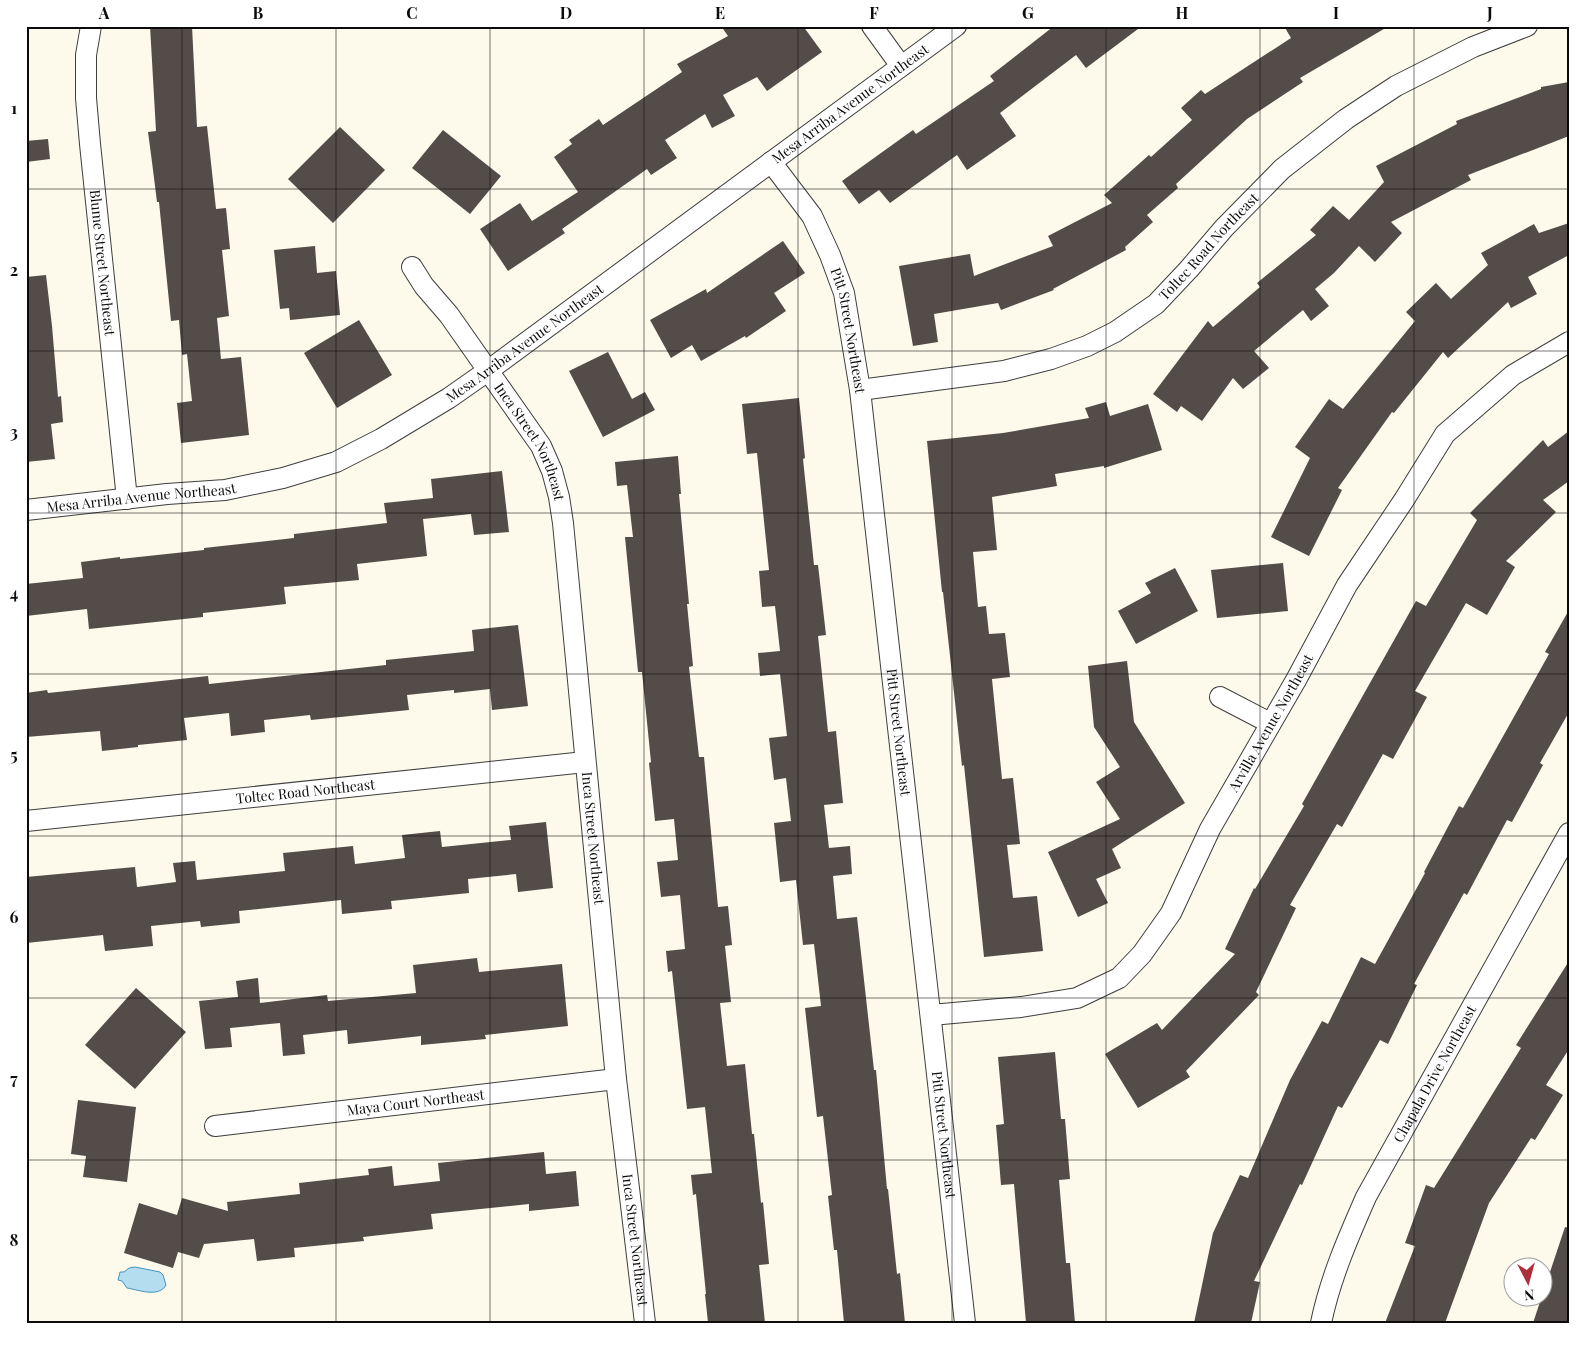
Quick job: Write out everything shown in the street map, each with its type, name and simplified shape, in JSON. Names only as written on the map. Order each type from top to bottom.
[{"type":"street","name":"Blume Street Northeast","points":[[91,26],[86,55],[86,98],[127,499]]},
{"type":"street","points":[[872,26],[901,66]]},
{"type":"street","name":"Mesa Arriba Avenue Northeast","points":[[26,510],[167,494],[225,490],[283,478],[336,462],[381,439],[448,398],[489,370],[956,26]]},
{"type":"street","name":"Toltec Road Northeast","points":[[860,390],[1004,371],[1051,359],[1088,346],[1115,332],[1156,304],[1190,269],[1224,228],[1282,169],[1346,119],[1396,86],[1473,47],[1527,26]]},
{"type":"street","name":"Pitt Street Northeast","points":[[771,162],[812,216],[830,255],[844,293],[860,390],[965,1323]]},
{"type":"street","name":"Inca Street Northeast","points":[[412,267],[424,286],[449,315],[489,370],[540,446],[552,471],[559,496],[616,1079],[645,1323]]},
{"type":"street","name":"Arvilla Avenue Northeast","points":[[931,1015],[1021,1007],[1077,998],[1119,978],[1142,954],[1170,913],[1210,829],[1296,680],[1347,585],[1404,500],[1445,434],[1513,376],[1569,342]]},
{"type":"street","points":[[1220,697],[1270,723]]},
{"type":"street","name":"Toltec Road Northeast","points":[[26,821],[585,762]]},
{"type":"street","name":"Chapala Drive Northeast","points":[[1321,1323],[1325,1302],[1342,1253],[1366,1197],[1569,832]]},
{"type":"street","name":"Maya Court Northeast","points":[[216,1126],[616,1079]]},
{"type":"water","points":[[135,1267],[160,1272],[166,1285],[163,1289],[154,1292],[127,1288],[122,1281],[118,1280],[120,1272]]},
{"type":"building","points":[[150,26],[192,26],[197,127],[207,126],[216,209],[226,208],[230,249],[222,250],[229,316],[217,318],[221,359],[241,357],[249,435],[181,443],[177,403],[192,401],[187,354],[182,355],[179,320],[171,321],[159,202],[157,202],[148,132],[156,131]]},
{"type":"building","points":[[721,26],[803,26],[822,52],[767,91],[757,77],[723,95],[735,116],[712,128],[705,114],[665,140],[677,158],[651,175],[647,169],[562,229],[565,233],[508,271],[480,229],[520,203],[532,221],[578,192],[554,157],[572,144],[569,140],[599,119],[603,125],[682,72],[677,64],[728,36]]},
{"type":"building","points":[[1054,26],[1142,26],[1086,68],[1076,55],[1000,113],[1016,136],[967,170],[957,155],[890,203],[879,190],[859,204],[842,181],[913,130],[916,134],[994,81],[990,76]]},
{"type":"building","points":[[1284,26],[1389,26],[1300,78],[1303,82],[1247,119],[1176,184],[1178,188],[1147,215],[1153,222],[1125,247],[1126,250],[1054,290],[1001,310],[998,303],[934,314],[938,342],[913,346],[899,266],[970,254],[974,276],[1053,246],[1048,236],[1112,203],[1104,195],[1149,155],[1151,157],[1192,120],[1181,108],[1201,90],[1205,94],[1291,38]]},
{"type":"building","points":[[1569,82],[1569,136],[1468,175],[1471,180],[1391,222],[1402,233],[1375,262],[1359,246],[1334,273],[1315,289],[1329,306],[1311,321],[1303,310],[1254,351],[1269,368],[1243,389],[1233,378],[1202,421],[1181,406],[1177,412],[1153,394],[1208,321],[1213,327],[1260,287],[1257,283],[1316,235],[1310,230],[1333,206],[1349,220],[1384,182],[1376,166],[1457,124],[1456,121],[1541,89],[1541,87]]},
{"type":"building","points":[[340,127],[385,170],[333,223],[288,179]]},
{"type":"building","points":[[443,130],[501,176],[470,214],[412,168]]},
{"type":"building","points":[[48,139],[50,159],[26,162],[26,141]]},
{"type":"building","points":[[1569,223],[1569,255],[1528,277],[1537,294],[1511,308],[1508,302],[1448,358],[1443,352],[1394,413],[1392,412],[1338,488],[1342,490],[1309,556],[1271,537],[1310,458],[1295,447],[1329,399],[1343,409],[1415,321],[1406,312],[1436,283],[1451,299],[1488,265],[1481,253],[1534,224],[1539,233]]},
{"type":"building","points":[[783,241],[805,273],[774,293],[786,311],[746,338],[745,336],[701,361],[692,345],[671,358],[650,320],[706,289],[707,293]]},
{"type":"building","points":[[315,246],[317,273],[336,271],[340,315],[290,320],[289,308],[280,309],[274,250]]},
{"type":"building","points":[[46,275],[58,397],[61,396],[63,422],[51,424],[55,459],[26,462],[26,277]]},
{"type":"building","points":[[359,320],[392,375],[337,408],[304,353]]},
{"type":"building","points":[[608,352],[632,399],[645,392],[655,410],[603,437],[569,371]]},
{"type":"building","points":[[799,398],[814,565],[818,565],[826,635],[818,636],[828,732],[836,731],[843,803],[824,805],[829,848],[850,846],[852,874],[833,876],[837,919],[857,917],[874,1070],[876,1070],[897,1274],[900,1273],[905,1323],[844,1323],[837,1250],[834,1250],[828,1196],[832,1195],[823,1116],[817,1117],[805,1008],[821,1006],[814,944],[803,945],[796,880],[780,882],[774,823],[791,821],[786,778],[774,780],[769,738],[787,736],[780,674],[760,676],[758,653],[780,651],[775,606],[762,607],[759,571],[769,570],[757,453],[747,454],[742,404]]},
{"type":"building","points":[[1106,402],[1110,416],[1148,404],[1162,450],[1104,468],[1104,466],[1055,474],[1057,486],[992,497],[997,550],[973,552],[978,607],[986,606],[989,634],[1005,633],[1010,677],[992,679],[1002,779],[1013,778],[1020,844],[1007,845],[1013,898],[1037,896],[1043,951],[984,957],[964,765],[962,766],[942,592],[927,441],[1003,433],[1089,418],[1085,408]]},
{"type":"building","points":[[1569,431],[1569,481],[1543,500],[1556,512],[1506,561],[1515,567],[1487,615],[1466,603],[1415,691],[1427,697],[1393,759],[1383,754],[1342,827],[1337,824],[1290,905],[1296,908],[1256,992],[1259,995],[1186,1071],[1190,1077],[1138,1108],[1105,1054],[1157,1023],[1162,1030],[1235,954],[1225,949],[1254,888],[1304,806],[1302,804],[1416,601],[1426,606],[1477,520],[1470,513],[1543,440],[1548,447]]},
{"type":"building","points":[[678,456],[681,494],[679,494],[693,666],[689,667],[699,757],[704,757],[718,907],[728,906],[732,945],[725,946],[731,1002],[720,1003],[727,1066],[745,1064],[769,1264],[759,1265],[765,1323],[708,1323],[696,1194],[693,1195],[691,1175],[712,1173],[705,1107],[687,1109],[672,971],[668,972],[666,951],[685,949],[680,895],[661,897],[657,862],[678,860],[674,819],[655,821],[642,672],[638,672],[625,537],[633,537],[627,485],[617,486],[615,462]]},
{"type":"building","points":[[502,471],[509,532],[474,535],[471,514],[423,519],[427,556],[357,564],[359,580],[284,587],[286,604],[203,613],[203,617],[89,629],[87,609],[26,616],[26,584],[83,578],[81,562],[204,550],[204,548],[294,538],[294,534],[387,523],[384,503],[433,498],[431,479]]},
{"type":"building","points":[[1283,563],[1288,611],[1217,618],[1211,570]]},
{"type":"building","points":[[1175,568],[1198,611],[1136,644],[1118,611],[1151,593],[1145,583]]},
{"type":"building","points":[[1569,610],[1569,712],[1540,763],[1543,765],[1512,822],[1507,820],[1467,895],[1464,893],[1414,984],[1417,985],[1388,1044],[1380,1040],[1342,1108],[1338,1106],[1302,1185],[1300,1184],[1254,1281],[1260,1282],[1251,1323],[1194,1323],[1213,1233],[1240,1175],[1248,1178],[1290,1080],[1322,1021],[1328,1024],[1361,957],[1375,964],[1459,806],[1463,808],[1549,654],[1545,652]]},
{"type":"building","points":[[518,625],[528,706],[492,710],[490,689],[454,693],[454,690],[407,695],[409,710],[311,720],[310,715],[264,720],[265,732],[231,736],[229,713],[184,718],[187,740],[102,751],[100,731],[26,737],[26,693],[47,690],[48,693],[208,676],[209,684],[386,665],[386,660],[474,651],[472,630]]},
{"type":"building","points":[[1127,661],[1134,722],[1185,803],[1112,849],[1121,868],[1096,879],[1108,903],[1078,917],[1048,852],[1120,819],[1096,782],[1120,767],[1094,727],[1088,666]]},
{"type":"building","points":[[546,822],[553,888],[518,892],[516,874],[468,879],[469,893],[391,901],[392,909],[342,914],[341,900],[239,911],[240,923],[201,927],[200,921],[151,926],[153,946],[105,951],[103,935],[26,943],[26,877],[135,867],[137,887],[176,882],[173,863],[195,861],[197,880],[285,871],[283,853],[353,846],[355,864],[405,858],[402,835],[440,831],[442,847],[511,840],[509,826]]},
{"type":"building","points":[[477,958],[479,972],[562,964],[568,1026],[485,1035],[486,1039],[421,1045],[421,1036],[348,1044],[347,1030],[303,1035],[305,1054],[283,1056],[280,1023],[230,1028],[232,1047],[205,1049],[199,1001],[238,997],[236,981],[258,978],[260,1003],[327,995],[328,1001],[416,993],[413,965]]},
{"type":"building","points":[[1569,961],[1569,1049],[1546,1085],[1563,1095],[1535,1140],[1531,1138],[1489,1203],[1445,1323],[1385,1323],[1415,1246],[1405,1243],[1426,1185],[1434,1188],[1521,1048],[1516,1045]]},
{"type":"building","points":[[136,988],[186,1032],[135,1089],[85,1045]]},
{"type":"building","points":[[1055,1052],[1061,1119],[1065,1119],[1070,1179],[1059,1180],[1066,1263],[1070,1263],[1075,1323],[1026,1323],[1014,1184],[1001,1185],[996,1125],[1004,1124],[998,1057]]},
{"type":"building","points":[[78,1100],[136,1107],[127,1182],[83,1177],[86,1156],[71,1154]]},
{"type":"building","points":[[544,1152],[546,1174],[576,1171],[579,1206],[529,1211],[529,1204],[431,1214],[433,1229],[363,1237],[364,1241],[294,1248],[295,1257],[257,1261],[254,1239],[204,1244],[199,1258],[178,1252],[173,1268],[124,1253],[139,1203],[177,1215],[182,1198],[228,1211],[227,1202],[300,1194],[299,1183],[369,1175],[368,1169],[392,1166],[394,1186],[440,1181],[438,1163]]},
{"type":"building","points":[[1565,1227],[1569,1228],[1569,1323],[1533,1323],[1539,1306],[1552,1306],[1552,1266]]}]
